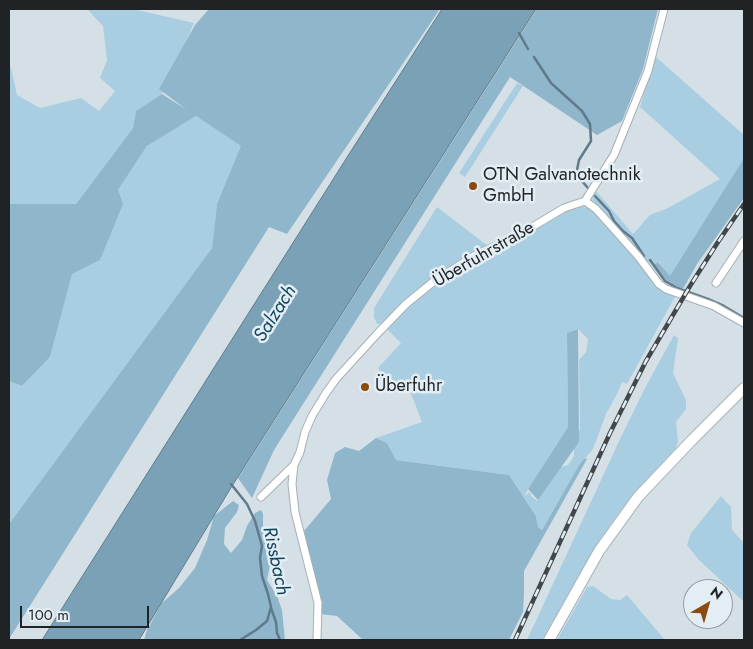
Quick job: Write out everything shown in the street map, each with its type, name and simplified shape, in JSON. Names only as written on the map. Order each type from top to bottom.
[{"type":"main road","points":[[548,640],[599,550],[638,497],[690,441],[744,388]]},
{"type":"street","points":[[664,9],[648,71],[618,146],[585,201],[596,209],[638,256],[659,284],[666,289],[714,306],[744,324]]},
{"type":"street","name":"Überfuhrstraße","points":[[318,640],[318,603],[295,512],[292,484],[294,465],[312,416],[336,379],[378,332],[406,304],[433,282],[474,256],[522,233],[564,208],[585,201]]},
{"type":"street","points":[[716,283],[744,241]]},
{"type":"street","name":"Überfuhrstraße","points":[[261,497],[294,465]]},
{"type":"shaded area","points":[[87,9],[133,9],[194,23],[162,94],[136,111],[133,128],[76,204],[9,204],[9,67],[11,68],[17,95],[40,108],[81,98],[99,111],[115,91],[100,78],[107,60],[103,26]]},
{"type":"shaded area","points":[[209,9],[440,9],[287,234],[269,227],[9,639],[9,524],[212,248],[217,204],[241,146],[196,116],[147,146],[118,190],[123,204],[100,260],[72,274],[50,357],[22,386],[9,381],[9,204],[76,204],[133,128],[136,111],[162,94],[187,110],[159,89],[195,25]]},
{"type":"shaded area","points":[[537,9],[658,9],[643,69],[622,121],[597,135],[510,77],[274,450],[252,498],[238,478]]},
{"type":"shaded area","points":[[655,56],[744,135],[744,158],[670,277],[659,262],[654,265],[644,259],[592,199],[596,191],[633,234],[650,215],[668,208],[720,179],[640,107]]},
{"type":"shaded area","points":[[517,83],[523,86],[465,177],[459,173]]},
{"type":"shaded area","points":[[196,116],[242,146],[217,204],[212,248],[9,524],[9,381],[22,386],[50,357],[72,273],[100,260],[118,190],[147,146]]},
{"type":"shaded area","points":[[744,158],[744,198],[697,264],[683,289],[677,287],[666,280],[654,265],[658,262],[670,276]]},
{"type":"shaded area","points":[[581,206],[595,211],[659,287],[676,295],[627,384],[622,382],[606,414],[593,449],[579,465],[542,530],[538,527],[536,516],[509,475],[396,460],[387,443],[376,438],[422,422],[408,390],[395,388],[378,368],[401,343],[386,328],[414,302],[463,265],[524,236],[568,211]],"holes":[[[578,329],[588,339],[586,352],[579,360],[580,429],[574,442],[574,456],[568,465],[558,468],[537,501],[531,496],[530,492],[525,496],[568,427],[567,333]]]},
{"type":"shaded area","points":[[437,207],[488,246],[434,277],[380,324],[377,324],[374,317],[374,308]]},
{"type":"shaded area","points":[[578,329],[579,442],[538,500],[528,489],[568,427],[567,333]]},
{"type":"shaded area","points":[[674,335],[678,338],[673,373],[686,400],[686,409],[676,422],[678,442],[676,448],[635,492],[618,514],[595,547],[542,640],[527,640],[620,439]]},
{"type":"shaded area","points":[[376,438],[387,443],[396,460],[509,475],[536,516],[538,527],[542,530],[579,465],[585,458],[587,459],[524,571],[523,612],[509,640],[363,640],[337,616],[320,614],[304,531],[331,499],[327,480],[335,453],[345,447],[359,451]]},
{"type":"shaded area","points":[[721,496],[731,507],[732,530],[744,543],[744,602],[733,592],[733,579],[719,579],[699,560],[687,545],[691,533]]},
{"type":"shaded area","points":[[233,501],[239,505],[237,512],[225,528],[224,544],[231,553],[242,540],[247,526],[255,513],[261,510],[263,514],[263,529],[268,543],[270,565],[267,580],[277,596],[282,610],[285,640],[144,640],[147,630],[162,603],[179,588],[195,568],[207,540],[214,516]]},
{"type":"shaded area","points":[[593,586],[611,599],[620,600],[627,595],[665,640],[557,640],[587,587]]},
{"type":"water","name":"Salzach","points":[[442,9],[536,9],[232,486],[139,640],[42,640],[351,151]]},
{"type":"waterway","points":[[519,33],[528,49]]},
{"type":"waterway","points":[[534,57],[551,83],[582,111],[590,124],[591,141],[579,160],[577,170],[581,180],[588,188]]},
{"type":"waterway","points":[[595,196],[609,211],[614,221],[632,238],[644,256]]},
{"type":"waterway","points":[[650,260],[665,281],[677,288],[724,306],[744,318]]},
{"type":"waterway","name":"Rissbach","points":[[231,484],[247,504],[255,521],[262,546],[260,558],[262,576],[271,607],[267,621],[240,640]]},
{"type":"waterway","points":[[271,608],[280,640]]},
{"type":"railway","points":[[515,640],[610,433],[646,361],[690,286],[744,204]]},
{"type":"place","name":"OTN Galvanotechnik GmbH","points":[[473,186]]},
{"type":"place","name":"Überfuhr","points":[[365,387]]}]
